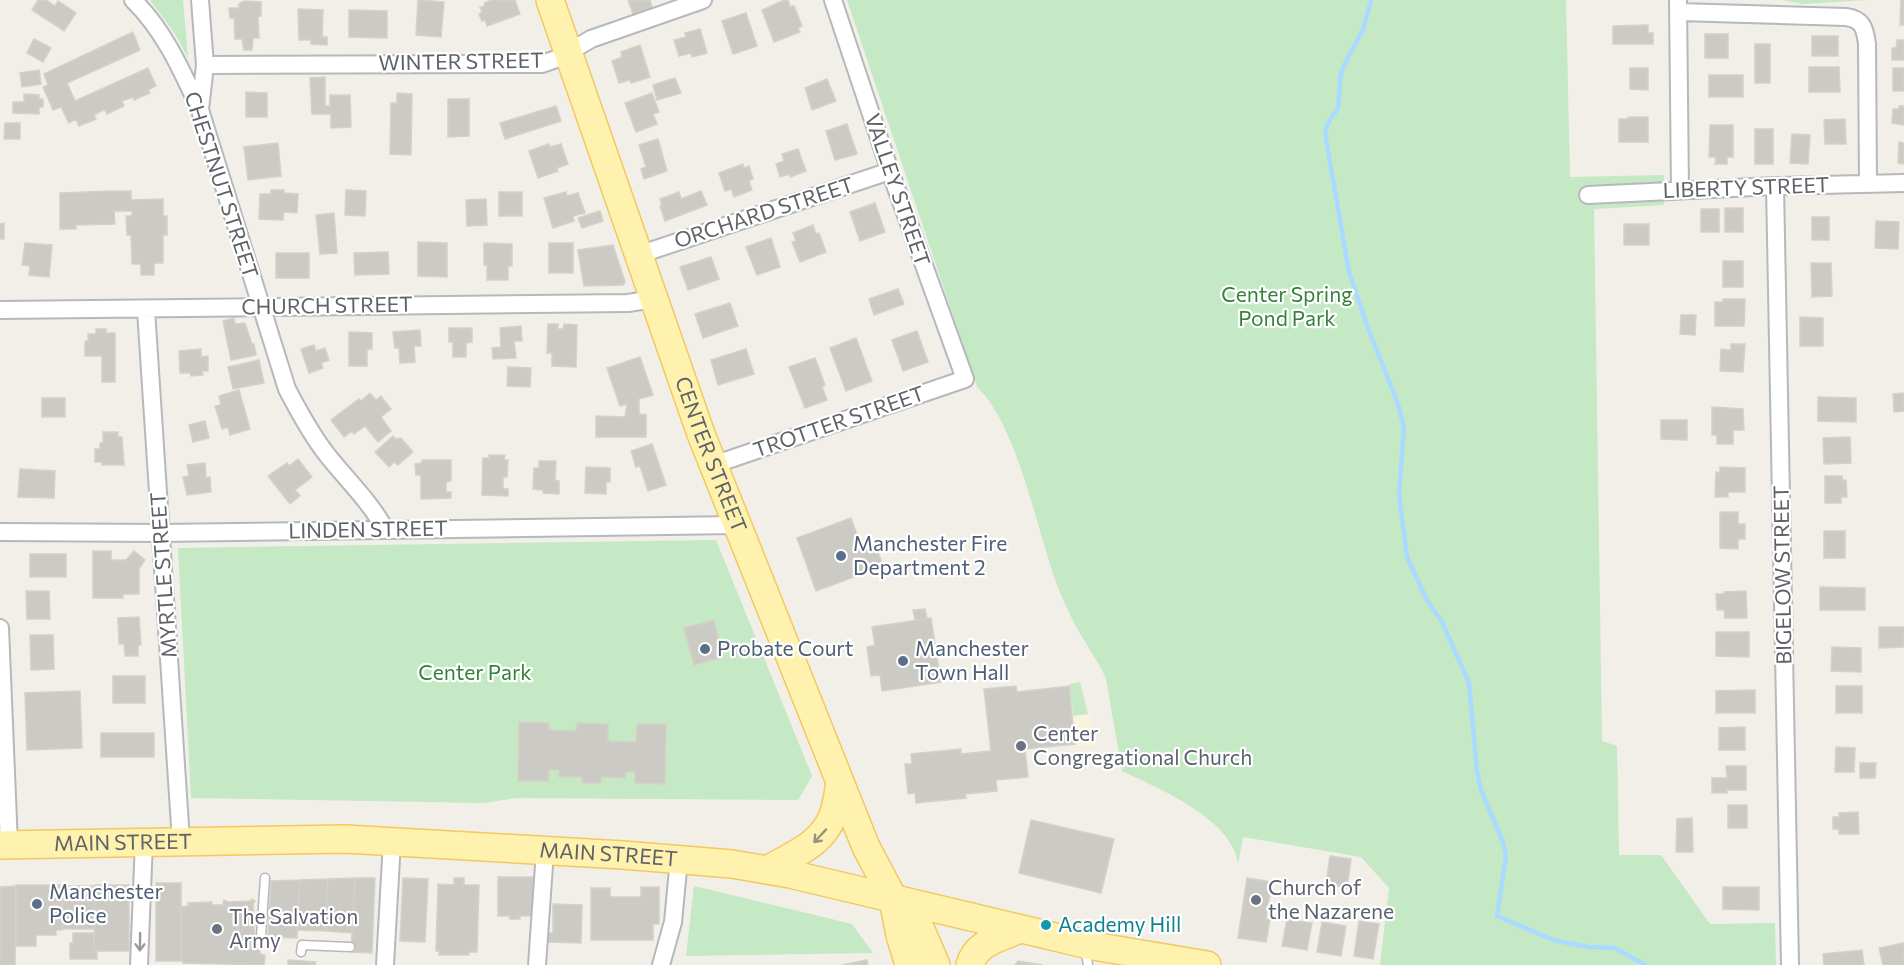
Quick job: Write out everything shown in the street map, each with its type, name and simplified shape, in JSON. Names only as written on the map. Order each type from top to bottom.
[{"type":"main road","name":"CENTER STREET","points":[[550,0],[713,465],[866,847],[893,898]]},
{"type":"main road","points":[[769,869],[810,846],[823,833],[834,813],[840,783]]},
{"type":"main road","name":"MAIN STREET","points":[[4,845],[345,839],[679,859],[769,869],[893,898],[1020,929],[1086,955],[1122,955],[1207,965]]},
{"type":"main road","points":[[893,898],[909,965]]},
{"type":"main road","points":[[893,898],[920,927],[936,965]]},
{"type":"main road","points":[[970,965],[978,949],[1020,929]]},
{"type":"street","name":"CHESTNUT STREET","points":[[133,0],[163,38],[200,110],[287,389],[302,418],[327,454],[373,508],[385,529]]},
{"type":"street","points":[[200,0],[206,64],[200,110]]},
{"type":"street","name":"WINTER STREET","points":[[206,64],[542,64],[551,62],[591,39],[703,0]]},
{"type":"street","name":"VALLEY STREET","points":[[833,0],[890,171],[964,379]]},
{"type":"street","points":[[1680,190],[1678,6],[1846,17],[1860,22],[1865,29],[1867,44],[1868,183]]},
{"type":"street","name":"ORCHARD STREET","points":[[638,255],[890,171]]},
{"type":"street","name":"LIBERTY STREET","points":[[1588,195],[1775,186],[1904,183]]},
{"type":"street","name":"BIGELOW STREET","points":[[1775,186],[1790,965]]},
{"type":"street","name":"CHURCH STREET","points":[[0,310],[628,303],[654,299]]},
{"type":"street","name":"MYRTLE STREET","points":[[146,310],[181,841]]},
{"type":"street","name":"TROTTER STREET","points":[[713,465],[964,379]]},
{"type":"street","name":"LINDEN STREET","points":[[0,532],[161,533],[737,525]]},
{"type":"street","points":[[0,628],[4,845]]},
{"type":"street","points":[[139,965],[144,841]]},
{"type":"street","points":[[385,965],[392,841]]},
{"type":"street","points":[[537,965],[545,850]]},
{"type":"street","points":[[661,965],[673,922],[679,859]]},
{"type":"lane","points":[[261,936],[265,878]]},
{"type":"lane","points":[[301,952],[302,945],[350,947]]},
{"type":"green space","points":[[150,0],[183,0],[188,58],[175,34]]},
{"type":"green space","name":"Center Spring Pond Park","points":[[847,0],[1566,0],[1570,177],[1664,175],[1664,205],[1594,209],[1602,741],[1617,746],[1619,855],[1661,855],[1710,924],[1775,923],[1776,965],[1380,965],[1389,888],[1361,857],[1243,837],[1238,864],[1233,848],[1223,833],[1209,819],[1155,786],[1122,771],[1106,679],[1059,590],[1016,454],[992,405],[977,387]]},
{"type":"green space","points":[[1782,0],[1869,0],[1802,4]]},
{"type":"green space","name":"Center Park","points":[[716,540],[812,776],[798,800],[516,798],[484,803],[191,798],[178,548]]},
{"type":"green space","points":[[1080,682],[1096,746],[1078,748],[1069,684]]},
{"type":"green space","points":[[694,886],[852,924],[873,953],[686,956]]},
{"type":"sand","points":[[1090,714],[1096,746],[1078,748],[1073,716]]},
{"type":"building","points":[[38,0],[46,0],[55,6],[58,1],[76,13],[64,31],[32,10]]},
{"type":"building","points":[[418,0],[444,2],[441,37],[416,35]]},
{"type":"building","points":[[492,0],[515,0],[520,14],[487,26],[479,14],[482,12],[480,7]]},
{"type":"building","points":[[628,0],[650,0],[652,7],[633,14]]},
{"type":"building","points":[[788,0],[790,7],[794,6],[802,26],[798,28],[800,32],[774,42],[762,10]]},
{"type":"building","points":[[1901,0],[1904,0],[1904,25],[1900,25]]},
{"type":"building","points":[[244,1],[261,2],[261,16],[258,16],[259,38],[253,38],[252,50],[244,50],[242,39],[235,39],[234,18],[230,18],[229,8],[239,8],[239,4]]},
{"type":"building","points":[[298,9],[323,10],[322,37],[327,37],[327,45],[311,44],[311,40],[299,40]]},
{"type":"building","points":[[349,10],[387,11],[387,38],[349,37]]},
{"type":"building","points":[[746,13],[757,46],[733,54],[722,21]]},
{"type":"building","points":[[1648,25],[1648,33],[1653,33],[1653,44],[1613,44],[1613,26]]},
{"type":"building","points":[[700,29],[707,53],[692,57],[691,53],[679,56],[674,40],[686,37],[685,33]]},
{"type":"building","points":[[133,32],[140,50],[67,83],[75,101],[148,68],[156,86],[148,90],[150,93],[134,100],[133,97],[122,101],[124,106],[107,114],[105,109],[94,115],[96,119],[79,126],[76,119],[69,123],[61,107],[53,110],[43,87],[48,85],[44,74]]},
{"type":"building","points":[[1705,34],[1728,34],[1728,58],[1705,58]]},
{"type":"building","points":[[1812,36],[1838,36],[1838,56],[1812,56]]},
{"type":"building","points":[[34,39],[51,48],[43,62],[27,53]]},
{"type":"building","points":[[1897,40],[1904,40],[1904,60],[1892,60],[1892,48],[1896,48]]},
{"type":"building","points":[[1755,44],[1770,44],[1770,83],[1755,83]]},
{"type":"building","points":[[640,45],[650,77],[631,83],[630,80],[619,83],[612,61],[622,57],[621,52]]},
{"type":"building","points":[[1809,67],[1839,67],[1840,92],[1809,92]]},
{"type":"building","points":[[1630,68],[1648,68],[1648,90],[1630,89]]},
{"type":"building","points":[[1893,68],[1904,68],[1904,91],[1893,91]]},
{"type":"building","points":[[39,70],[41,84],[22,87],[20,73]]},
{"type":"building","points":[[1709,75],[1743,75],[1743,97],[1709,97]]},
{"type":"building","points":[[325,77],[325,106],[330,106],[330,95],[350,95],[351,127],[331,128],[331,114],[312,114],[310,78]]},
{"type":"building","points":[[675,78],[681,93],[657,100],[653,85]]},
{"type":"building","points":[[827,79],[836,101],[812,110],[805,88]]},
{"type":"building","points":[[246,92],[267,93],[267,117],[246,117]]},
{"type":"building","points":[[397,93],[412,94],[411,155],[390,154],[391,103],[397,103]]},
{"type":"building","points":[[652,93],[659,112],[653,114],[657,124],[636,132],[625,103]]},
{"type":"building","points":[[24,94],[39,95],[39,99],[43,99],[43,107],[39,107],[39,114],[13,113],[13,102],[24,102]]},
{"type":"building","points":[[448,99],[469,99],[469,136],[448,137]]},
{"type":"building","points":[[556,106],[561,121],[505,139],[500,123]]},
{"type":"building","points":[[1899,106],[1904,106],[1904,125],[1892,123],[1893,109],[1899,109]]},
{"type":"building","points":[[1628,117],[1648,117],[1648,142],[1619,142],[1619,119],[1628,119]]},
{"type":"building","points":[[1845,119],[1846,144],[1825,144],[1824,120]]},
{"type":"building","points":[[5,123],[20,123],[20,139],[4,139]]},
{"type":"building","points":[[847,124],[857,154],[835,160],[826,131]]},
{"type":"building","points":[[1710,125],[1733,125],[1733,157],[1727,157],[1727,164],[1715,164],[1716,157],[1709,157]]},
{"type":"building","points":[[1755,129],[1773,129],[1773,164],[1755,164]]},
{"type":"building","points":[[1792,134],[1810,135],[1808,164],[1790,163]]},
{"type":"building","points":[[658,139],[667,171],[644,179],[641,169],[646,167],[639,145]]},
{"type":"building","points":[[1899,142],[1904,143],[1904,164],[1898,163]]},
{"type":"building","points":[[278,143],[281,176],[248,180],[244,147]]},
{"type":"building","points":[[549,144],[550,147],[561,144],[568,164],[557,168],[558,171],[538,178],[529,151]]},
{"type":"building","points":[[798,149],[806,171],[790,177],[789,174],[780,177],[776,164],[784,161],[782,154]]},
{"type":"building","points":[[743,164],[744,168],[749,166],[753,179],[749,181],[752,190],[734,197],[731,189],[725,191],[719,173]]},
{"type":"building","points":[[271,190],[284,190],[284,193],[298,194],[297,213],[284,212],[283,220],[259,219],[260,194],[271,194]]},
{"type":"building","points":[[346,190],[366,191],[365,216],[345,215]]},
{"type":"building","points":[[131,191],[131,200],[163,199],[163,216],[167,216],[167,235],[163,235],[163,263],[154,263],[154,275],[141,275],[141,264],[132,264],[131,235],[127,235],[126,216],[132,216],[132,211],[114,211],[115,224],[76,225],[76,229],[60,229],[60,193]]},
{"type":"building","points":[[701,191],[707,205],[665,221],[660,199],[679,192],[681,199]]},
{"type":"building","points":[[499,192],[522,192],[522,216],[499,216]]},
{"type":"building","points":[[566,192],[567,196],[578,193],[585,213],[573,216],[574,221],[553,228],[544,198]]},
{"type":"building","points":[[486,199],[487,225],[467,226],[466,200]]},
{"type":"building","points":[[875,203],[885,232],[860,241],[850,212]]},
{"type":"building","points":[[1725,208],[1743,208],[1743,232],[1725,232]]},
{"type":"building","points":[[1701,209],[1719,209],[1719,232],[1701,232]]},
{"type":"building","points":[[600,211],[603,221],[582,228],[578,218]]},
{"type":"building","points":[[334,213],[337,253],[320,254],[316,215]]},
{"type":"building","points":[[1812,217],[1829,217],[1829,240],[1812,240]]},
{"type":"building","points":[[1876,221],[1899,222],[1898,249],[1875,248]]},
{"type":"building","points":[[4,223],[4,239],[0,239],[0,224]]},
{"type":"building","points":[[1624,224],[1649,224],[1649,245],[1624,245]]},
{"type":"building","points":[[813,225],[816,234],[819,233],[826,252],[800,262],[792,242],[796,241],[793,233]]},
{"type":"building","points":[[771,238],[780,267],[757,275],[746,247]]},
{"type":"building","points":[[418,242],[447,243],[447,277],[418,276]]},
{"type":"building","points":[[25,243],[52,245],[49,277],[29,275],[30,266],[22,265]]},
{"type":"building","points":[[484,243],[512,244],[512,266],[508,266],[508,280],[487,280]]},
{"type":"building","points":[[549,243],[573,243],[573,273],[549,273]]},
{"type":"building","points":[[613,245],[625,282],[623,285],[584,286],[578,250]]},
{"type":"building","points":[[388,252],[389,274],[355,275],[354,253]]},
{"type":"building","points":[[276,253],[309,253],[309,278],[276,278]]},
{"type":"building","points":[[711,257],[719,279],[688,290],[680,267]]},
{"type":"building","points":[[1723,261],[1743,261],[1743,287],[1723,287]]},
{"type":"building","points":[[1811,263],[1831,263],[1832,296],[1812,297]]},
{"type":"building","points":[[898,289],[904,304],[874,315],[869,299]]},
{"type":"building","points":[[1723,299],[1745,299],[1744,326],[1715,326],[1715,302],[1723,302]]},
{"type":"building","points":[[730,303],[738,326],[703,338],[695,314]]},
{"type":"building","points":[[1681,315],[1696,315],[1695,335],[1680,334]]},
{"type":"building","points":[[1800,317],[1823,318],[1823,346],[1800,346]]},
{"type":"building","points":[[234,318],[235,324],[245,323],[256,355],[231,360],[223,321]]},
{"type":"building","points":[[548,324],[558,324],[558,329],[563,329],[564,324],[577,325],[576,367],[552,366],[552,353],[547,353]]},
{"type":"building","points":[[521,326],[522,341],[514,341],[516,358],[493,359],[492,348],[501,347],[500,328]]},
{"type":"building","points":[[449,328],[472,328],[472,342],[466,343],[466,357],[453,357],[453,342],[449,342]]},
{"type":"building","points":[[96,329],[106,329],[106,333],[115,333],[115,382],[102,382],[102,356],[85,356],[85,341],[88,341],[88,334],[96,334]]},
{"type":"building","points":[[420,330],[421,346],[414,346],[415,362],[400,363],[399,348],[395,348],[393,332]]},
{"type":"building","points":[[917,331],[928,362],[903,371],[892,340]]},
{"type":"building","points":[[349,332],[372,333],[372,349],[367,349],[367,366],[349,366]]},
{"type":"building","points":[[856,338],[872,381],[846,391],[830,348]]},
{"type":"building","points":[[1731,344],[1745,344],[1743,372],[1720,371],[1721,349],[1731,350]]},
{"type":"building","points":[[314,345],[316,351],[325,348],[329,360],[321,363],[323,368],[309,373],[301,349]]},
{"type":"building","points":[[201,349],[201,357],[208,356],[208,371],[202,371],[203,375],[191,376],[190,373],[180,373],[179,351]]},
{"type":"building","points":[[746,349],[754,374],[718,385],[711,360]]},
{"type":"building","points":[[640,357],[653,395],[639,399],[639,414],[646,415],[646,437],[596,437],[596,416],[625,417],[627,404],[620,406],[607,368]]},
{"type":"building","points":[[815,358],[825,385],[822,387],[827,400],[805,408],[789,367]]},
{"type":"building","points":[[259,360],[264,383],[233,389],[228,367]]},
{"type":"building","points":[[508,367],[531,368],[530,387],[507,386]]},
{"type":"building","points":[[239,390],[250,429],[230,435],[228,427],[222,429],[215,406],[221,405],[219,396]]},
{"type":"building","points":[[370,393],[376,400],[381,396],[391,409],[381,417],[391,431],[378,442],[365,426],[354,434],[352,431],[344,437],[331,420]]},
{"type":"building","points":[[1904,393],[1904,411],[1894,412],[1893,394]]},
{"type":"building","points":[[1818,397],[1856,398],[1856,422],[1818,421]]},
{"type":"building","points":[[42,398],[65,398],[65,417],[42,417]]},
{"type":"building","points":[[1712,407],[1743,409],[1744,430],[1733,430],[1733,444],[1717,444],[1717,435],[1712,435]]},
{"type":"building","points":[[1661,420],[1687,420],[1687,440],[1661,439]]},
{"type":"building","points":[[205,421],[209,438],[193,442],[189,425]]},
{"type":"building","points":[[103,432],[118,432],[118,437],[122,437],[124,465],[102,465],[102,462],[95,462],[95,449],[100,449],[100,443],[103,443]]},
{"type":"building","points":[[393,436],[396,439],[401,438],[413,452],[398,465],[394,462],[389,467],[375,452]]},
{"type":"building","points":[[1850,437],[1851,463],[1824,464],[1823,438]]},
{"type":"building","points":[[652,444],[666,485],[648,491],[640,466],[636,467],[631,451]]},
{"type":"building","points":[[489,455],[505,455],[504,460],[508,460],[507,477],[503,477],[503,489],[508,489],[508,496],[482,495],[483,458],[489,458]]},
{"type":"building","points":[[298,459],[312,477],[295,490],[300,496],[290,504],[268,476],[287,463],[289,466]]},
{"type":"building","points":[[422,460],[451,460],[451,481],[446,482],[446,492],[451,492],[451,498],[421,499],[421,475],[416,475],[415,464],[422,463]]},
{"type":"building","points":[[539,461],[556,461],[555,480],[559,481],[559,494],[543,493],[543,490],[533,489],[534,468],[539,468]]},
{"type":"building","points":[[205,463],[206,478],[210,477],[211,492],[187,495],[183,477],[189,476],[187,465]]},
{"type":"building","points":[[586,467],[610,468],[610,482],[606,482],[606,494],[585,493]]},
{"type":"building","points":[[1720,467],[1745,468],[1745,492],[1728,492],[1728,497],[1715,497],[1716,472],[1720,473]]},
{"type":"building","points":[[20,469],[55,471],[54,498],[18,497]]},
{"type":"building","points":[[1825,476],[1842,476],[1842,480],[1846,480],[1847,497],[1841,497],[1841,503],[1825,503]]},
{"type":"building","points":[[1720,512],[1738,512],[1738,524],[1745,524],[1745,539],[1738,539],[1738,549],[1720,548]]},
{"type":"building","name":"Manchester Fire Department 2","points":[[851,518],[861,546],[874,541],[883,566],[816,591],[797,538]]},
{"type":"building","points":[[1824,531],[1845,531],[1845,558],[1824,558]]},
{"type":"building","points":[[93,551],[111,551],[111,560],[126,560],[134,551],[145,560],[139,569],[139,594],[123,594],[123,598],[93,598]]},
{"type":"building","points":[[30,554],[66,554],[66,577],[30,577]]},
{"type":"building","points":[[1820,587],[1865,588],[1865,610],[1820,610]]},
{"type":"building","points":[[26,591],[49,591],[50,619],[27,619]]},
{"type":"building","points":[[1746,591],[1747,618],[1725,618],[1724,610],[1717,610],[1716,594]]},
{"type":"building","points":[[925,609],[927,619],[915,620],[913,610]]},
{"type":"building","points":[[139,617],[141,645],[138,645],[138,656],[125,656],[124,644],[119,644],[118,618]]},
{"type":"building","name":"Manchester Town Hall","points":[[931,618],[941,682],[882,691],[880,675],[871,676],[867,647],[875,645],[872,627]]},
{"type":"building","name":"Probate Court","points":[[714,620],[723,657],[694,665],[684,628]]},
{"type":"building","points":[[1879,627],[1904,627],[1904,647],[1879,648]]},
{"type":"building","points":[[1716,632],[1749,632],[1749,657],[1716,656]]},
{"type":"building","points":[[30,635],[53,635],[54,669],[31,670]]},
{"type":"building","points":[[1832,647],[1861,648],[1861,672],[1831,671]]},
{"type":"building","points":[[113,676],[145,676],[145,703],[113,703]]},
{"type":"building","name":"Center Congregational Church","points":[[1016,686],[1017,692],[1069,686],[1075,744],[1025,749],[1028,777],[996,780],[997,791],[965,794],[966,798],[916,803],[915,793],[908,794],[905,764],[912,764],[911,754],[961,749],[961,754],[991,751],[984,689]]},
{"type":"building","points":[[1836,686],[1862,686],[1862,713],[1836,713]]},
{"type":"building","points":[[1755,690],[1755,713],[1716,713],[1716,691]]},
{"type":"building","points":[[80,691],[82,748],[27,750],[25,693]]},
{"type":"building","points":[[519,722],[549,723],[549,730],[576,731],[577,723],[608,724],[608,741],[636,742],[637,724],[666,724],[665,784],[635,783],[635,772],[626,772],[625,778],[601,777],[601,783],[582,783],[582,777],[559,777],[559,770],[549,770],[548,781],[518,781]]},
{"type":"building","points":[[1745,727],[1745,750],[1719,750],[1719,728]]},
{"type":"building","points":[[101,733],[154,733],[154,757],[101,757]]},
{"type":"building","points":[[1836,747],[1855,748],[1854,772],[1835,772]]},
{"type":"building","points":[[1860,763],[1876,763],[1875,778],[1860,778]]},
{"type":"building","points":[[1726,766],[1746,766],[1746,790],[1712,793],[1712,778],[1727,778]]},
{"type":"building","points":[[1728,805],[1747,805],[1747,828],[1728,828]]},
{"type":"building","points":[[1858,812],[1859,834],[1839,834],[1839,829],[1833,829],[1833,817],[1839,817],[1839,813]]},
{"type":"building","points":[[1692,818],[1693,852],[1676,852],[1677,819]]},
{"type":"building","points":[[1031,820],[1114,839],[1101,893],[1019,873]]},
{"type":"building","points":[[1330,856],[1351,859],[1347,888],[1326,884]]},
{"type":"building","points":[[498,877],[533,877],[533,916],[519,916],[520,919],[510,919],[510,916],[498,916]]},
{"type":"building","points":[[355,878],[375,878],[372,953],[351,952]]},
{"type":"building","points":[[355,878],[352,933],[325,931],[328,879]]},
{"type":"building","points":[[403,878],[428,879],[425,942],[400,941]]},
{"type":"building","points":[[454,878],[464,878],[464,885],[479,885],[477,952],[469,952],[469,955],[439,955],[439,951],[436,951],[438,884],[454,885]]},
{"type":"building","name":"Church of the Nazarene","points":[[1247,878],[1272,882],[1266,919],[1270,920],[1266,942],[1238,938]]},
{"type":"building","points":[[328,879],[325,931],[297,930],[300,880]]},
{"type":"building","points":[[300,880],[297,938],[268,937],[271,881]]},
{"type":"building","points":[[156,883],[181,883],[181,961],[156,961]]},
{"type":"building","points":[[16,885],[63,885],[62,930],[56,930],[56,935],[36,935],[36,946],[16,946]]},
{"type":"building","points":[[95,885],[129,885],[129,951],[94,951]]},
{"type":"building","points":[[16,886],[15,965],[0,965],[0,887]]},
{"type":"building","points":[[63,886],[95,886],[94,929],[63,929]]},
{"type":"building","points":[[641,887],[659,887],[659,924],[653,924],[653,940],[591,940],[591,888],[610,888],[610,897],[641,897]]},
{"type":"building","points":[[1723,887],[1759,887],[1759,910],[1723,909]]},
{"type":"building","name":"The Salvation Army","points":[[252,899],[255,901],[253,904],[254,918],[259,918],[259,925],[254,925],[255,945],[260,945],[260,954],[265,955],[264,965],[183,963],[181,961],[181,907],[188,906],[188,903],[212,902],[212,905],[225,905],[224,900],[228,902],[251,901]]},
{"type":"building","points":[[553,904],[582,905],[581,943],[547,942],[547,933],[553,933]]},
{"type":"building","points":[[1287,919],[1312,923],[1307,950],[1282,946]]},
{"type":"building","points":[[1359,921],[1379,924],[1373,959],[1354,956]]},
{"type":"building","points":[[1322,922],[1346,926],[1341,956],[1317,952]]},
{"type":"building","points":[[73,933],[94,933],[94,951],[97,951],[97,959],[70,959],[70,943],[73,943]]},
{"type":"building","points":[[1904,943],[1904,965],[1883,965],[1879,948]]},
{"type":"building","points":[[1862,950],[1864,965],[1824,965],[1823,954]]},
{"type":"building","points":[[288,960],[316,962],[315,965],[288,965]]},
{"type":"building","points":[[867,960],[868,965],[842,965]]},
{"type":"building","points":[[1018,961],[1043,965],[1015,965]]},
{"type":"waterway","points":[[1371,0],[1363,30],[1341,73],[1338,108],[1328,123],[1325,133],[1349,272],[1398,404],[1404,428],[1399,494],[1407,557],[1427,600],[1442,622],[1469,683],[1477,772],[1481,790],[1503,842],[1506,856],[1497,916],[1553,940],[1588,947],[1615,948],[1645,965]]},
{"type":"place","name":"Manchester Fire Department 2","points":[[841,556]]},
{"type":"place","name":"Probate Court","points":[[705,649]]},
{"type":"place","name":"Manchester Town Hall","points":[[903,661]]},
{"type":"place","name":"Center Congregational Church","points":[[1021,746]]},
{"type":"place","name":"Church of the Nazarene","points":[[1256,900]]},
{"type":"place","name":"Manchester Police","points":[[37,904]]},
{"type":"place","name":"Academy Hill","points":[[1046,925]]},
{"type":"place","name":"The Salvation Army","points":[[217,929]]}]
